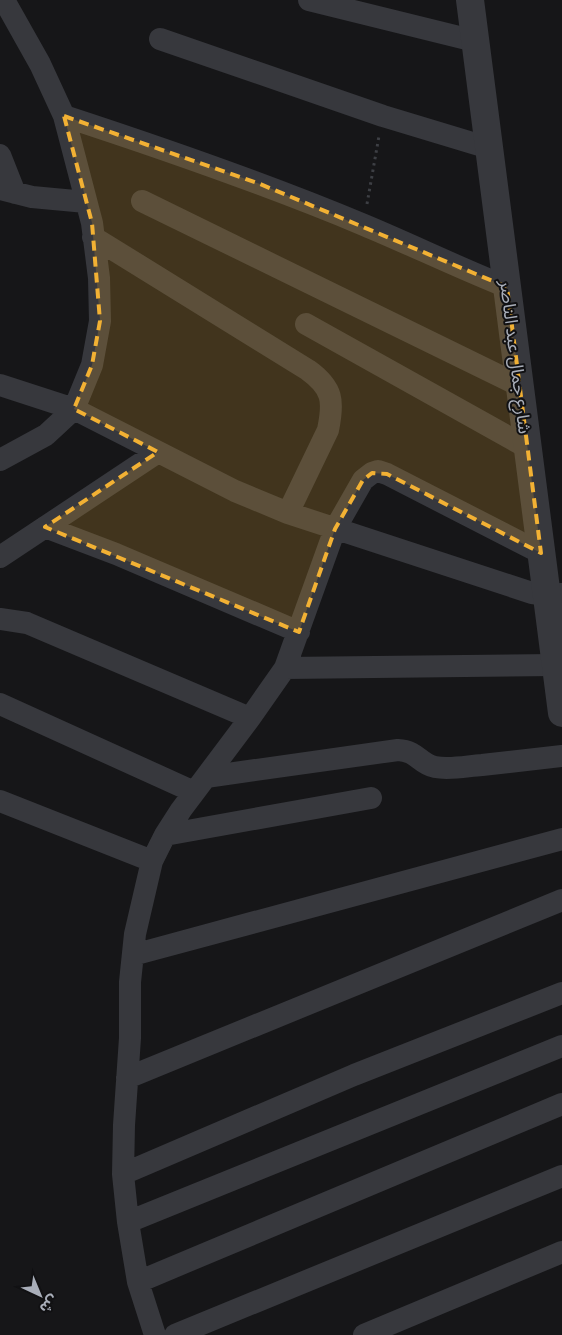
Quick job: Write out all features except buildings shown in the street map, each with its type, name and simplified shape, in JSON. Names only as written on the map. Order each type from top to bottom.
[{"type":"street","points":[[0,460],[46,435],[74,409],[92,365],[100,320],[99,278],[92,223],[64,116],[40,64],[4,0]]},
{"type":"street","points":[[309,0],[475,42]]},
{"type":"street","name":"شارع جمال عبد الناصر","points":[[470,0],[541,553],[554,594],[555,665],[562,713]]},
{"type":"street","points":[[160,39],[383,116],[489,148]]},
{"type":"street","points":[[64,116],[251,181],[363,225],[507,287]]},
{"type":"street","points":[[0,155],[7,191],[32,198],[86,202]]},
{"type":"street","points":[[142,201],[520,386]]},
{"type":"street","points":[[93,237],[308,370],[324,384],[332,396],[328,430],[288,513]]},
{"type":"street","points":[[306,324],[528,448]]},
{"type":"street","points":[[0,385],[74,409],[235,491],[288,513],[532,593],[554,594]]},
{"type":"street","points":[[0,558],[158,452]]},
{"type":"street","points":[[155,1335],[138,1282],[128,1222],[123,1174],[133,955],[135,934],[152,861],[165,835],[285,668],[300,632],[335,529],[363,480],[378,471],[387,474],[541,553]]},
{"type":"street","points":[[45,527],[116,554],[300,632]]},
{"type":"street","points":[[0,619],[27,623],[250,718]]},
{"type":"street","points":[[285,668],[555,665]]},
{"type":"street","points":[[0,704],[200,785],[398,750],[408,751],[425,763],[435,767],[462,767],[562,756]]},
{"type":"street","points":[[165,835],[371,798]]},
{"type":"street","points":[[0,801],[152,861]]},
{"type":"street","points":[[133,955],[562,839]]},
{"type":"street","points":[[127,1078],[562,900]]},
{"type":"street","points":[[123,1174],[354,1075],[562,993]]},
{"type":"street","points":[[128,1222],[562,1046]]},
{"type":"street","points":[[138,1282],[562,1104]]},
{"type":"street","points":[[175,1335],[562,1176]]},
{"type":"street","points":[[364,1335],[562,1252]]},
{"type":"path","points":[[363,225],[383,116]]},
{"type":"highlighted area","points":[[64,116],[260,184],[507,287],[541,553],[387,474],[372,473],[363,480],[335,529],[299,632],[45,527],[158,452],[74,409],[92,365],[100,321],[92,223]]}]
